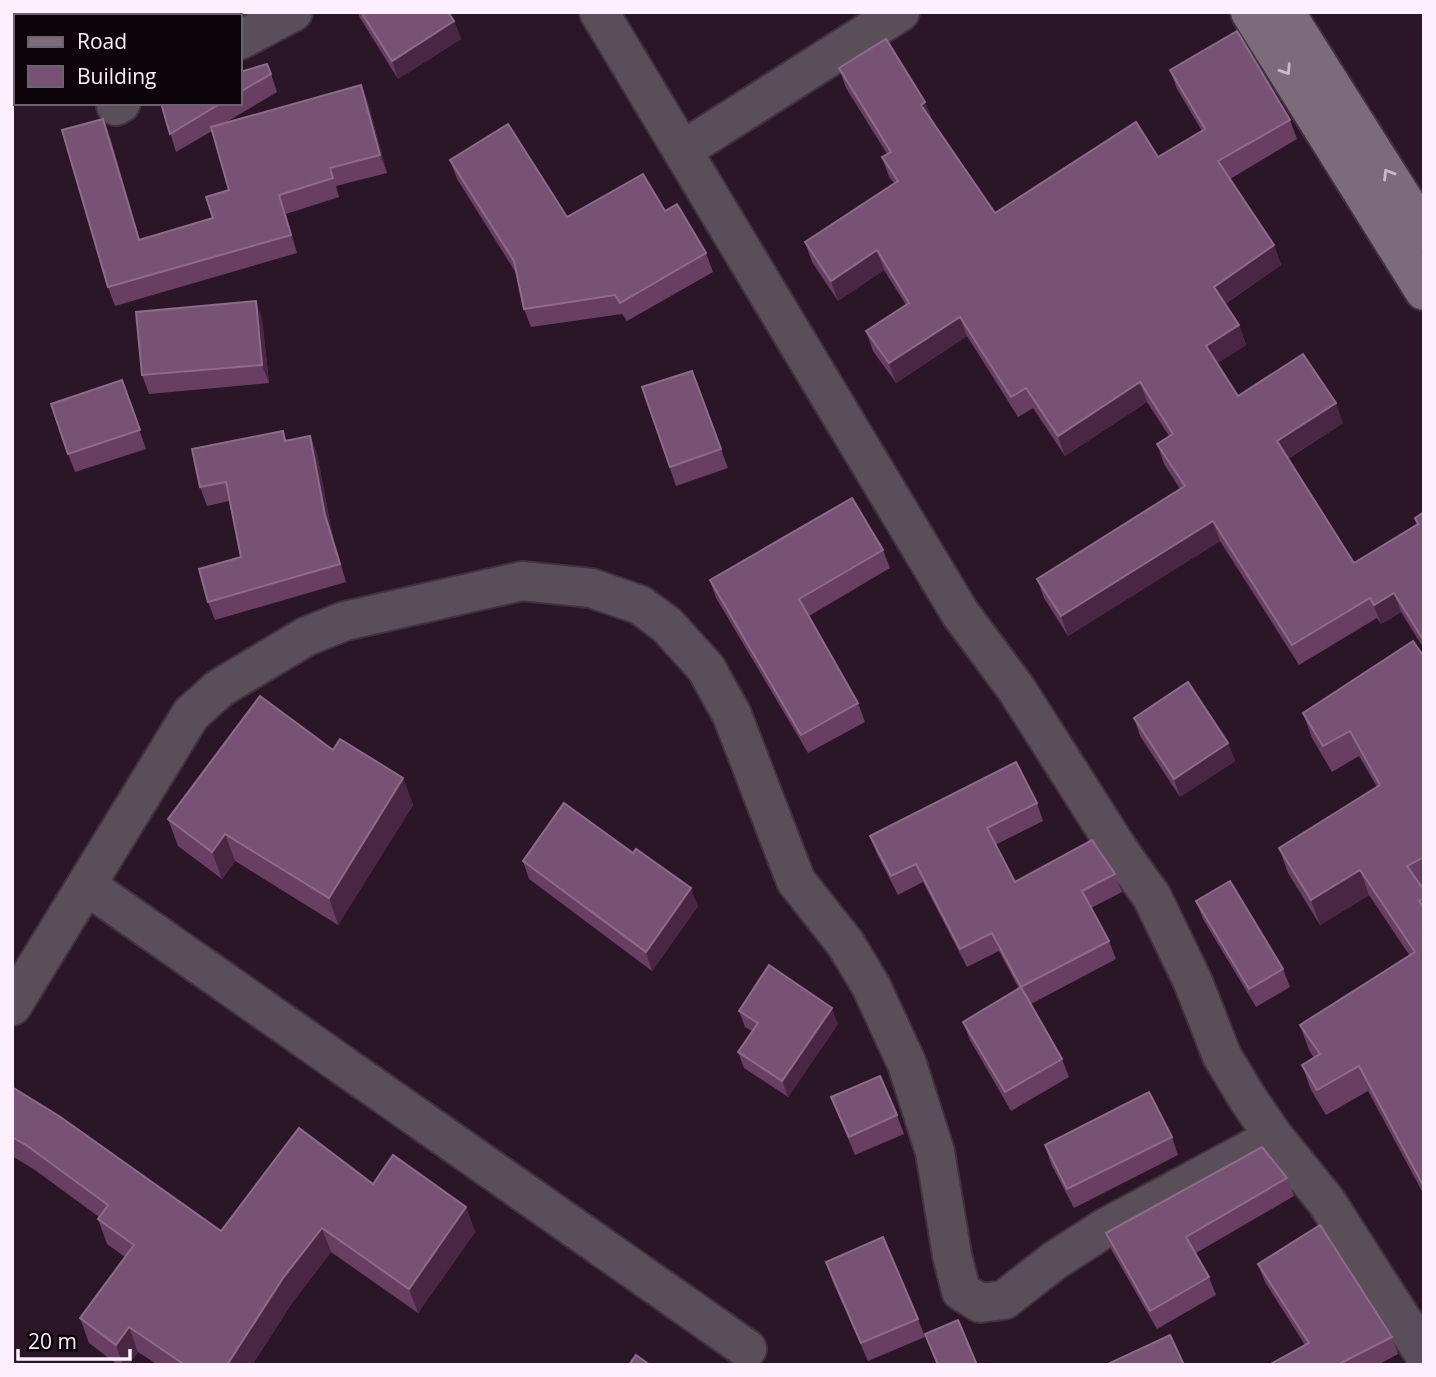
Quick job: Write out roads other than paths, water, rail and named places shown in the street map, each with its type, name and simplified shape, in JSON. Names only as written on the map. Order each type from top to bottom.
[{"type":"main road","points":[[1250,12],[1424,291]]},
{"type":"main road","points":[[1286,12],[1424,232]]},
{"type":"street","points":[[242,39],[293,12]]},
{"type":"street","points":[[599,12],[960,614],[1017,690],[1120,852],[1152,897],[1193,982],[1222,1056],[1274,1137],[1326,1201],[1424,1354]]},
{"type":"street","points":[[683,150],[900,12]]},
{"type":"street","points":[[12,1006],[191,714],[220,688],[307,636],[345,621],[522,581],[591,588],[640,605],[667,625],[706,668],[732,715],[796,881],[852,954],[871,986],[907,1064],[935,1152],[952,1255],[961,1291],[980,1303],[1003,1300],[1054,1261],[1105,1228],[1274,1137]]},
{"type":"street","points":[[86,885],[747,1349]]}]
